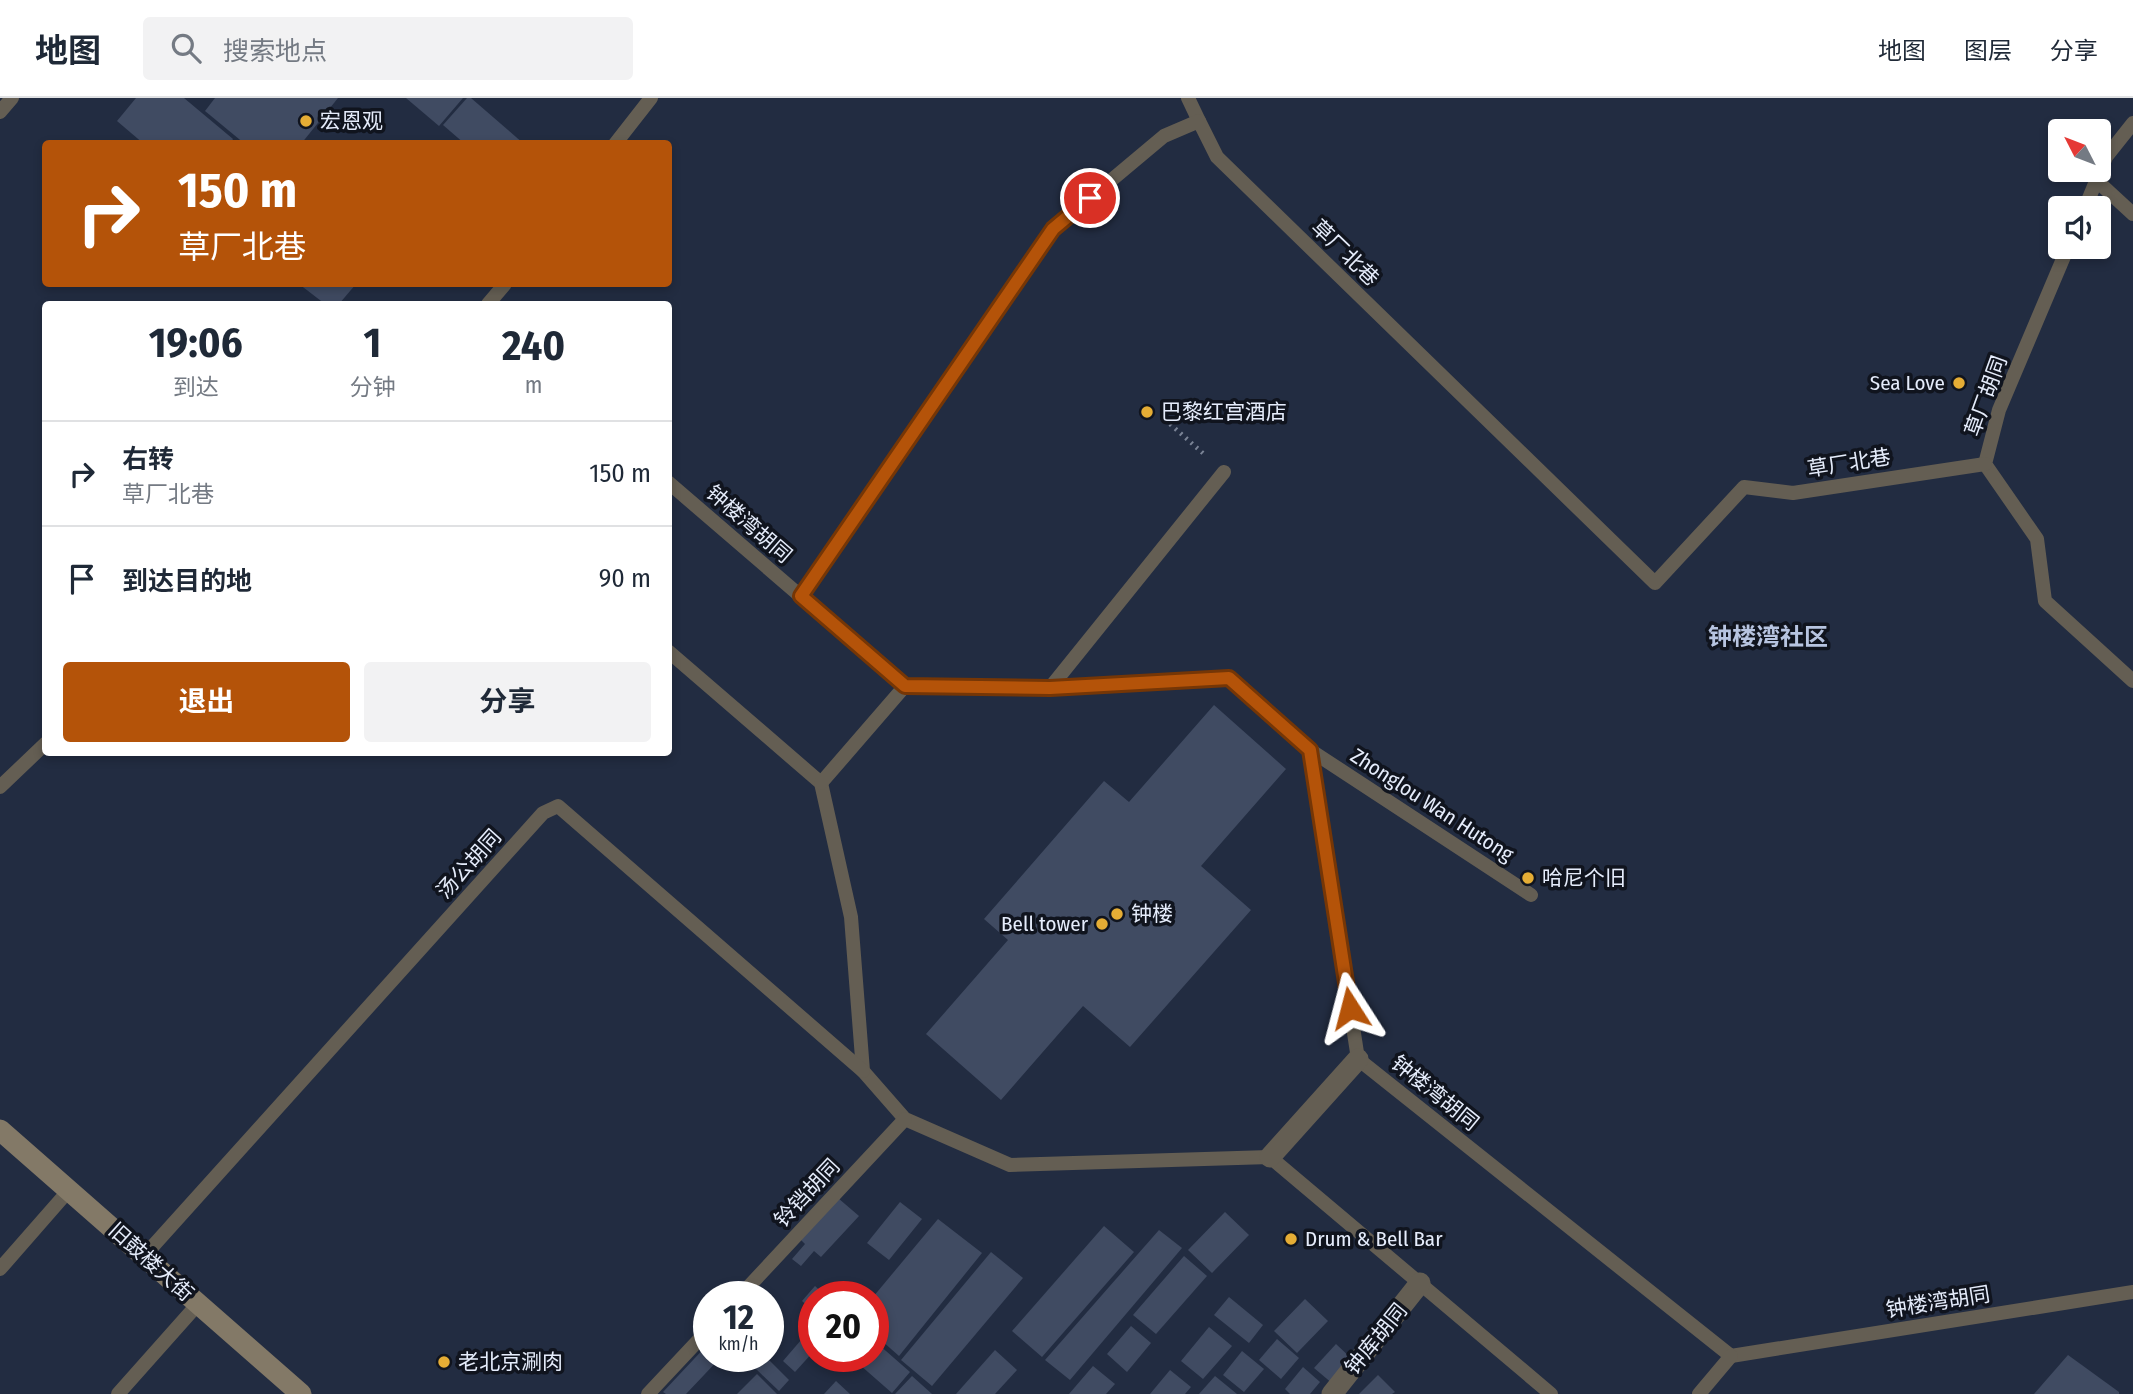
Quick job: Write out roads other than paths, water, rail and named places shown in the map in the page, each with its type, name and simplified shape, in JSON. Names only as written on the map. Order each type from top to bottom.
[{"type":"main road","name":"旧鼓楼大街","points":[[0,1130],[301,1394]]},
{"type":"street","points":[[1270,1157],[1358,1059]]},
{"type":"street","name":"钟库胡同","points":[[1332,1394],[1420,1283]]},
{"type":"lane","points":[[0,112],[12,98]]},
{"type":"lane","points":[[618,140],[651,98]]},
{"type":"lane","points":[[801,596],[1053,229],[1164,136],[1199,121],[1188,98]]},
{"type":"lane","name":"草厂北巷","points":[[1199,121],[1217,157],[1656,583],[1744,487],[1793,493],[1985,464]]},
{"type":"lane","points":[[2111,151],[2133,122]]},
{"type":"lane","points":[[2098,182],[2133,214]]},
{"type":"lane","name":"草厂胡同","points":[[2063,259],[2000,410],[1985,464],[2036,539],[2045,601],[2133,681]]},
{"type":"lane","points":[[491,301],[502,287]]},
{"type":"lane","points":[[1050,688],[1224,472]]},
{"type":"lane","name":"钟楼湾胡同","points":[[672,485],[905,686]]},
{"type":"lane","points":[[672,654],[821,783],[851,918],[863,1071],[905,1119],[1010,1165],[1270,1157],[1551,1394]]},
{"type":"lane","points":[[821,783],[905,686],[1050,688],[1229,678],[1310,750]]},
{"type":"lane","points":[[0,787],[42,747]]},
{"type":"lane","name":"钟楼湾胡同","points":[[1310,750],[1358,1059],[1731,1356],[2133,1292]]},
{"type":"lane","name":"Zhonglou Wan Hutong","points":[[1310,750],[1531,895]]},
{"type":"lane","name":"汤公胡同","points":[[144,1256],[543,813],[558,806],[863,1071]]},
{"type":"lane","name":"铃铛胡同","points":[[754,1281],[905,1119]]},
{"type":"lane","points":[[0,1269],[70,1189]]},
{"type":"lane","points":[[118,1394],[198,1304]]},
{"type":"lane","points":[[648,1394],[693,1346]]},
{"type":"lane","points":[[1699,1394],[1731,1356]]},
{"type":"place","name":"宏恩观","points":[[306,121]]},
{"type":"place","name":"Sea Love","points":[[1959,383]]},
{"type":"place","name":"巴黎红宫酒店","points":[[1147,412]]},
{"type":"place","name":"哈尼个旧","points":[[1528,878]]},
{"type":"place","name":"钟楼","points":[[1117,914]]},
{"type":"place","name":"Bell tower","points":[[1102,924]]},
{"type":"place","name":"Drum & Bell Bar","points":[[1291,1239]]},
{"type":"place","name":"老北京涮肉","points":[[444,1362]]},
{"type":"district","name":"钟楼湾社区","points":[[1768,637]]}]
